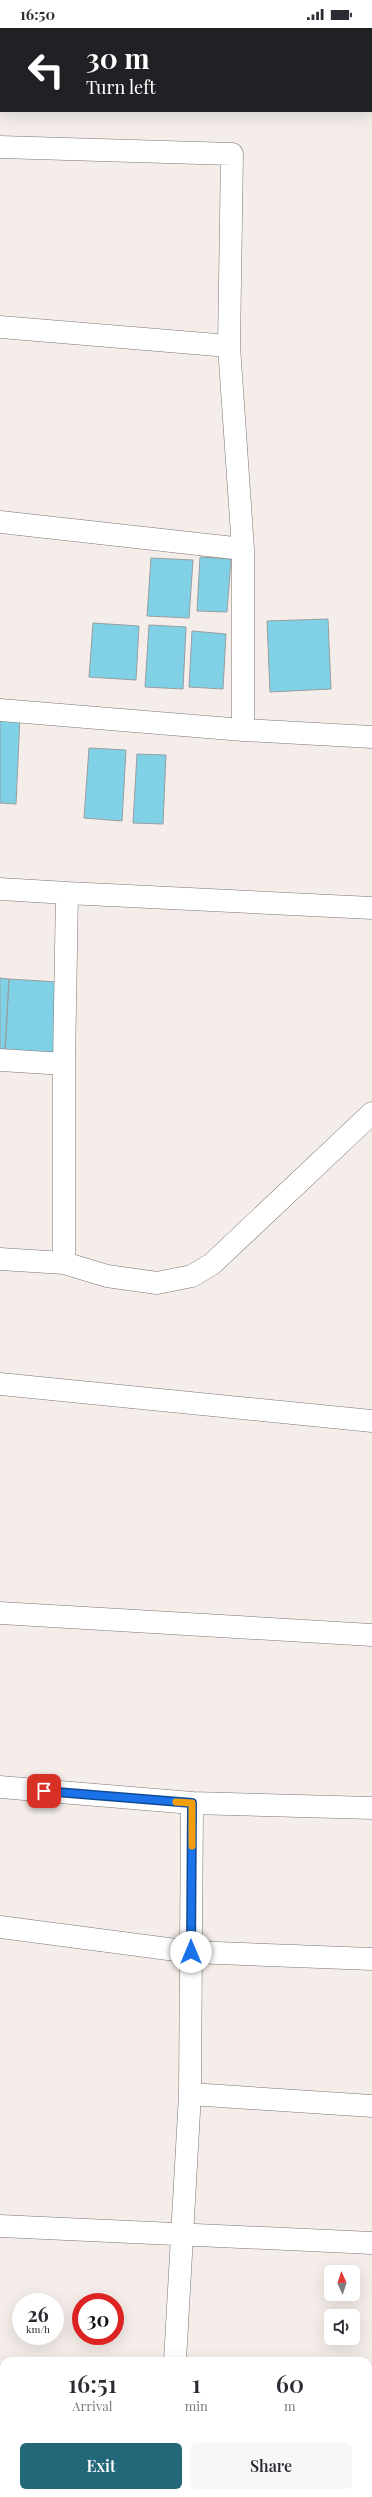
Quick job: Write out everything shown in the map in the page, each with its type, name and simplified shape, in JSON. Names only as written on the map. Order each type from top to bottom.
[{"type":"street","points":[[0,147],[232,154],[229,346],[243,549],[243,730]]},
{"type":"street","points":[[0,327],[229,346]]},
{"type":"street","points":[[0,522],[243,549]]},
{"type":"street","points":[[0,710],[243,730],[372,737]]},
{"type":"street","points":[[0,889],[372,908]]},
{"type":"street","points":[[64,1263],[64,1064],[67,893]]},
{"type":"street","points":[[0,1060],[64,1064]]},
{"type":"street","points":[[0,1259],[64,1263],[107,1276],[157,1283],[192,1276],[212,1264],[372,1113]]},
{"type":"street","points":[[0,1384],[372,1421]]},
{"type":"street","points":[[0,1613],[372,1635]]},
{"type":"street","points":[[0,1787],[192,1803],[372,1808]]},
{"type":"street","points":[[175,2357],[190,2094],[192,1803]]},
{"type":"street","points":[[0,1927],[191,1952],[372,1960]]},
{"type":"street","points":[[190,2094],[372,2106]]},
{"type":"street","points":[[0,2226],[182,2233],[372,2243]]},
{"type":"building","points":[[200,557],[231,559],[227,612],[197,611]]},
{"type":"building","points":[[151,558],[193,560],[189,618],[147,616]]},
{"type":"building","points":[[328,619],[331,689],[270,692],[267,621]]},
{"type":"building","points":[[93,623],[139,626],[136,680],[89,677]]},
{"type":"building","points":[[149,625],[186,627],[183,689],[145,687]]},
{"type":"building","points":[[192,631],[226,634],[223,689],[189,687]]},
{"type":"building","points":[[0,716],[20,717],[16,804],[0,803]]},
{"type":"building","points":[[89,748],[126,750],[122,821],[84,818]]},
{"type":"building","points":[[137,754],[166,755],[163,824],[133,823]]},
{"type":"building","points":[[0,978],[9,979],[5,1051],[0,1051]]},
{"type":"building","points":[[9,979],[58,982],[54,1054],[5,1051]]},
{"type":"slow traffic","points":[[176,1802],[192,1803],[192,1846]]},
{"type":"route","points":[[44,1791],[192,1803],[191,1952]]}]
